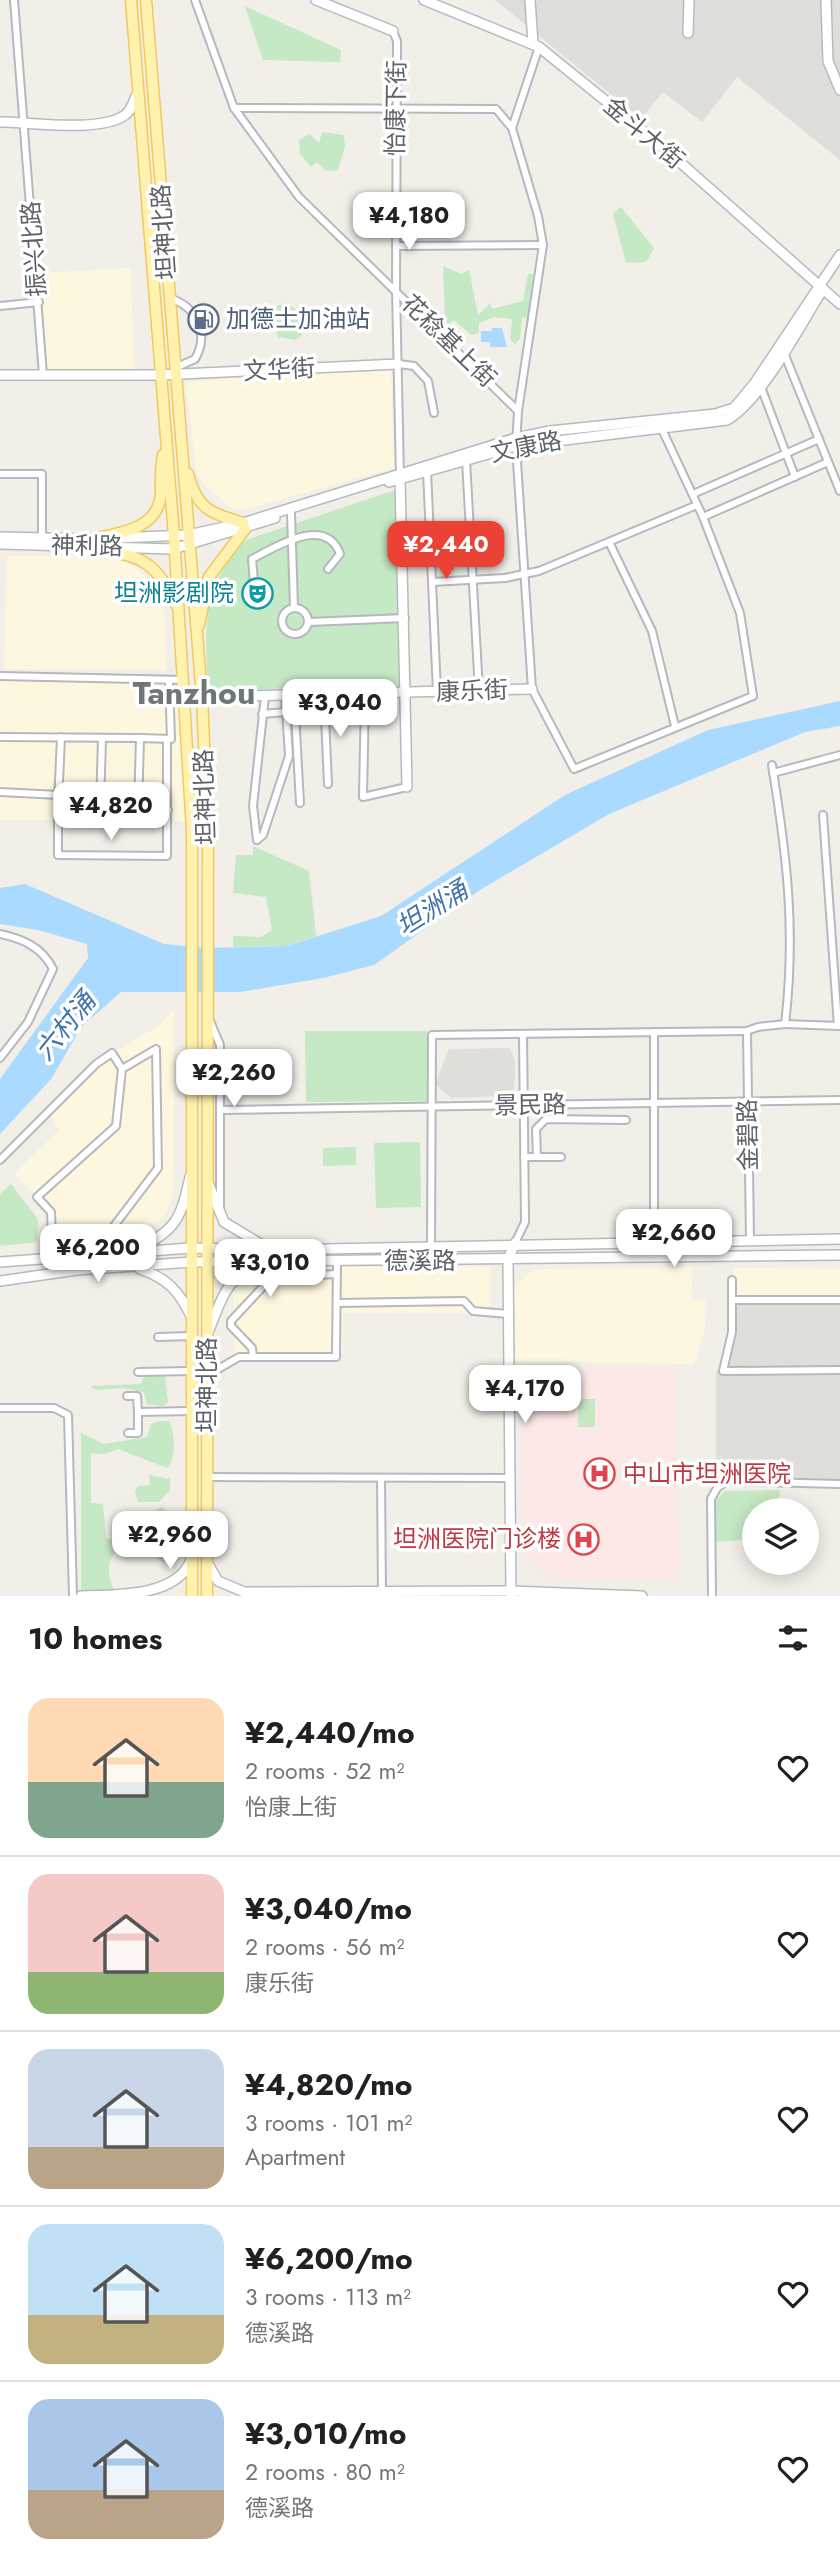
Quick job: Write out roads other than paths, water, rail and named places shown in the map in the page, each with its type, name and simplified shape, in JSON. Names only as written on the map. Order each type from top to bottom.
[{"type":"main road","name":"坦神北路","points":[[131,0],[136,96],[174,536],[192,831],[192,1596]]},
{"type":"main road","name":"坦神北路","points":[[146,0],[202,697],[208,836],[207,1596]]},
{"type":"main road","points":[[90,542],[134,530],[151,518],[161,498],[160,468],[165,441]]},
{"type":"main road","points":[[181,454],[195,497],[207,510],[244,526],[209,577],[197,640]]},
{"type":"main road","points":[[90,542],[155,567],[165,581],[179,614]]},
{"type":"street","name":"振兴北路","points":[[14,0],[43,375]]},
{"type":"street","name":"花稔基上街","points":[[195,0],[234,107],[299,197],[518,411]]},
{"type":"street","points":[[316,0],[393,31]]},
{"type":"street","name":"金斗大街","points":[[424,0],[536,45],[664,148],[836,301]]},
{"type":"street","points":[[512,128],[536,45],[530,0]]},
{"type":"street","points":[[688,33],[689,0]]},
{"type":"street","points":[[826,0],[828,61],[840,90]]},
{"type":"street","name":"怡康下街","points":[[393,31],[397,41],[396,289],[400,475]]},
{"type":"street","points":[[0,122],[91,124],[112,120],[129,112],[136,96]]},
{"type":"street","points":[[234,107],[496,109],[512,128],[538,216],[543,245],[518,411],[516,442],[532,690],[574,769],[753,696],[740,612],[693,494],[662,427],[654,420]]},
{"type":"street","points":[[396,247],[543,245]]},
{"type":"street","points":[[173,549],[188,540],[244,526],[400,475],[550,431],[715,414],[734,408],[781,348],[840,255]]},
{"type":"street","points":[[169,298],[182,302],[192,311],[200,327],[200,345],[195,359],[175,371]]},
{"type":"street","points":[[836,301],[840,313]]},
{"type":"street","points":[[0,306],[38,302]]},
{"type":"street","points":[[781,348],[840,491]]},
{"type":"street","name":"文康路","points":[[244,526],[291,513],[400,475],[466,460],[516,442],[727,420],[739,414],[758,391],[781,348]]},
{"type":"street","points":[[398,364],[415,366],[428,381],[434,414]]},
{"type":"street","name":"文华街","points":[[0,374],[160,375],[175,371],[398,364]]},
{"type":"street","points":[[758,391],[771,413],[795,477]]},
{"type":"street","points":[[693,494],[819,439]]},
{"type":"street","points":[[466,460],[479,691]]},
{"type":"street","points":[[703,517],[828,462]]},
{"type":"street","points":[[427,471],[438,692]]},
{"type":"street","points":[[0,474],[42,474],[42,538]]},
{"type":"street","points":[[365,694],[363,797],[407,787],[400,475]]},
{"type":"street","points":[[432,582],[473,580],[539,571],[697,505]]},
{"type":"street","points":[[291,513],[294,607]]},
{"type":"street","points":[[254,582],[252,559],[292,540],[316,533],[329,537],[337,544],[340,554],[328,569]]},
{"type":"street","points":[[0,537],[90,542],[174,536],[188,540]]},
{"type":"street","name":"神利路","points":[[0,544],[90,542],[173,549]]},
{"type":"street","points":[[609,542],[652,631],[675,726]]},
{"type":"street","points":[[294,607],[281,618],[284,629],[299,635],[309,622]]},
{"type":"street","points":[[294,607],[306,615],[309,622]]},
{"type":"street","points":[[309,622],[405,618]]},
{"type":"street","points":[[0,676],[184,680]]},
{"type":"street","points":[[0,737],[171,739],[169,680]]},
{"type":"street","name":"康乐街","points":[[202,697],[532,690]]},
{"type":"street","points":[[324,694],[328,784]]},
{"type":"street","points":[[265,696],[253,806],[257,839],[263,835],[289,756],[286,712],[290,695]]},
{"type":"street","points":[[290,695],[300,803]]},
{"type":"street","points":[[262,713],[286,712]]},
{"type":"street","points":[[61,737],[58,855],[167,856],[167,739]]},
{"type":"street","points":[[100,807],[102,738]]},
{"type":"street","points":[[138,809],[140,738]]},
{"type":"street","points":[[785,1024],[792,925],[786,849],[772,769],[840,755]]},
{"type":"street","points":[[0,792],[59,795]]},
{"type":"street","points":[[58,804],[168,810]]},
{"type":"street","points":[[432,1245],[432,1035],[747,1031],[785,1024],[839,1026],[823,815]]},
{"type":"street","points":[[0,934],[29,943],[47,957],[53,969],[27,1022],[0,1058]]},
{"type":"street","points":[[206,1015],[220,1045],[220,1213]]},
{"type":"street","name":"金碧路","points":[[747,1031],[750,1239]]},
{"type":"street","points":[[654,1032],[657,1103],[654,1240]]},
{"type":"street","points":[[511,1594],[508,1259],[525,1222],[523,1034]]},
{"type":"street","points":[[92,1255],[158,1168],[156,1049],[122,1069]]},
{"type":"street","points":[[0,1160],[96,1064],[112,1054],[122,1069],[116,1126],[37,1197],[51,1212],[53,1259]]},
{"type":"street","name":"景民路","points":[[221,1110],[840,1100]]},
{"type":"street","points":[[582,1104],[582,1119]]},
{"type":"street","points":[[537,1157],[537,1129],[542,1121],[626,1120]]},
{"type":"street","points":[[524,1157],[561,1157]]},
{"type":"street","points":[[133,1251],[163,1237],[181,1216],[193,1161]]},
{"type":"street","points":[[208,1182],[220,1213],[231,1229],[272,1250]]},
{"type":"street","name":"德溪路","points":[[0,1262],[191,1248],[272,1250],[654,1240],[840,1239]]},
{"type":"street","name":"德溪路","points":[[0,1280],[77,1270],[207,1261],[508,1259],[692,1254],[840,1255]]},
{"type":"street","points":[[208,1376],[239,1357],[336,1357],[337,1260]]},
{"type":"street","points":[[207,1334],[228,1284],[249,1268],[272,1261]]},
{"type":"street","points":[[135,1267],[161,1275],[180,1293],[192,1317]]},
{"type":"street","points":[[253,1356],[252,1348],[231,1326],[231,1321],[272,1277],[337,1274]]},
{"type":"street","points":[[732,1280],[732,1332],[723,1371],[840,1370]]},
{"type":"street","points":[[732,1300],[840,1300]]},
{"type":"street","points":[[337,1303],[464,1301],[473,1311],[508,1314]]},
{"type":"street","points":[[158,1337],[192,1336]]},
{"type":"street","points":[[138,1372],[192,1371]]},
{"type":"street","points":[[127,1396],[137,1396],[138,1412],[138,1433],[128,1433]]},
{"type":"street","points":[[0,1408],[54,1408],[68,1415],[73,1596]]},
{"type":"street","points":[[138,1412],[192,1411]]},
{"type":"street","points":[[207,1477],[511,1478]]},
{"type":"street","points":[[381,1479],[382,1594]]},
{"type":"street","points":[[712,1596],[711,1499],[721,1484],[727,1481],[840,1485]]},
{"type":"street","points":[[81,1596],[158,1595],[181,1582],[192,1556]]},
{"type":"street","points":[[207,1560],[218,1581],[244,1592]]},
{"type":"street","points":[[233,1596],[244,1592],[642,1596]]},
{"type":"water","points":[[492,328],[502,328],[507,347],[490,347],[490,342],[481,342],[481,331],[492,331]]},
{"type":"water","points":[[840,701],[840,726],[805,732],[609,814],[480,890],[374,965],[323,978],[240,992],[121,992],[81,1027],[52,1078],[0,1134],[0,1079],[88,958],[87,944],[38,930],[0,924],[0,888],[25,884],[164,944],[206,948],[287,946],[381,916],[565,795],[708,730]]},
{"type":"place","name":"加德士加油站","points":[[203,319]]},
{"type":"place","name":"坦洲影剧院","points":[[257,593]]},
{"type":"place","name":"中山市坦洲医院","points":[[600,1474]]},
{"type":"place","name":"坦洲医院门诊楼","points":[[584,1539]]},
{"type":"district","name":"Tanzhou","points":[[194,693]]},
{"type":"water label","name":"坦洲涌","points":[[432,908]]},
{"type":"water label","name":"六村涌","points":[[65,1026]]}]
